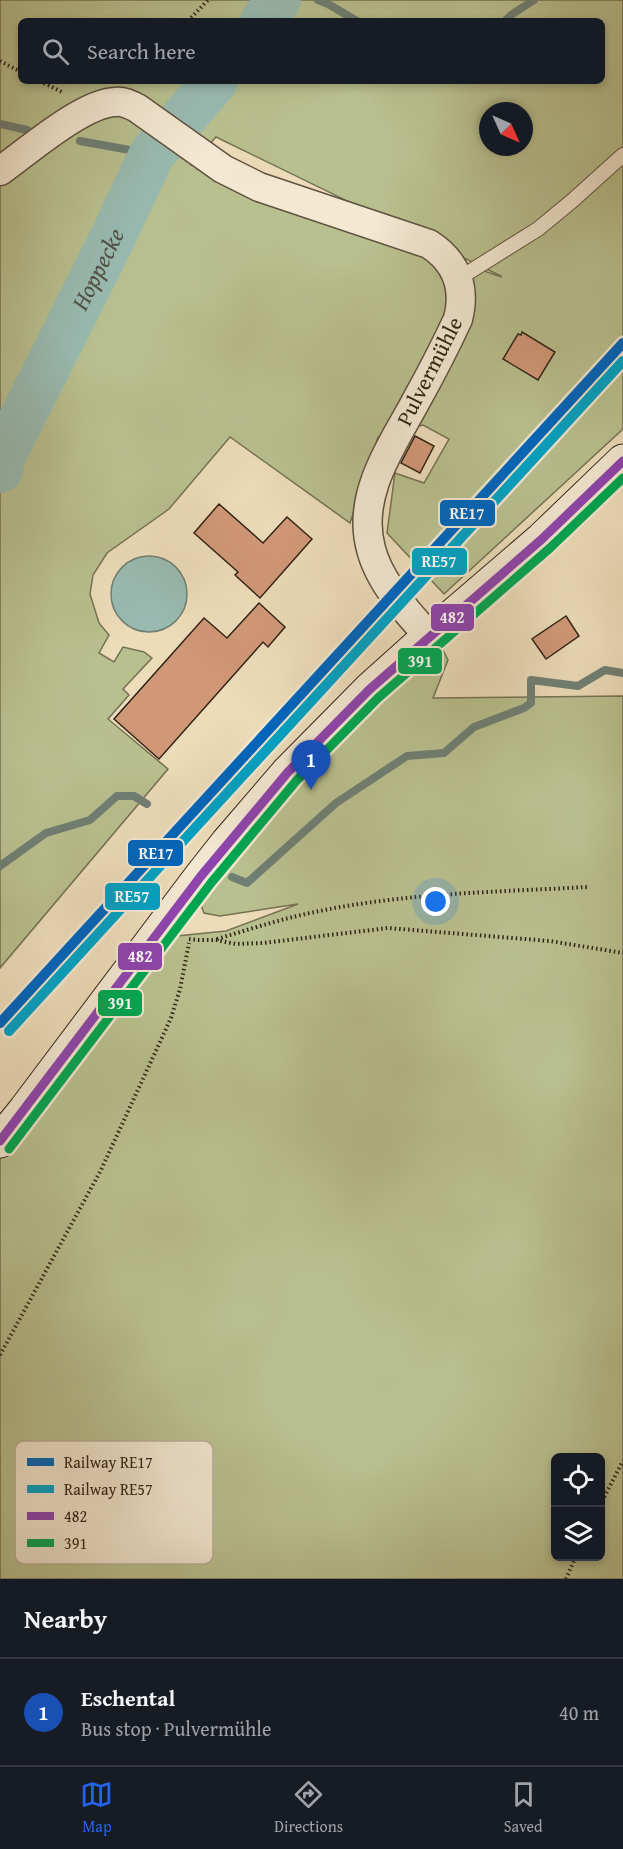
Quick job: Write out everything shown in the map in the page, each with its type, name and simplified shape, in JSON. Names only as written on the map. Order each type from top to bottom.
[{"type":"main road","points":[[0,1141],[178,931],[227,843],[288,772],[370,689],[542,539],[623,461]]},
{"type":"street","name":"Pulvermühle","points":[[0,171],[79,115],[97,106],[125,102],[223,169],[259,187],[429,244],[446,257],[458,279],[462,302],[458,319],[385,457],[373,486],[367,517],[371,551],[380,572],[394,594],[429,636]]},
{"type":"lane","points":[[458,279],[538,229],[623,155]]},
{"type":"path","points":[[191,18],[208,0]]},
{"type":"path","points":[[0,61],[18,70]]},
{"type":"path","points":[[216,939],[310,913],[363,904],[447,894],[588,887]]},
{"type":"path","points":[[0,1355],[100,1170],[171,1018],[180,989],[178,931],[236,944],[263,943],[388,928],[550,941],[623,953]]},
{"type":"path","points":[[605,1495],[623,1461]]},
{"type":"path","points":[[566,1579],[574,1561]]},
{"type":"green space","points":[[0,0],[623,0],[623,429],[444,594],[387,533],[395,473],[424,483],[449,439],[423,425],[378,437],[350,523],[230,437],[169,509],[107,553],[93,575],[90,594],[99,623],[109,635],[99,653],[114,662],[123,647],[144,652],[152,658],[123,689],[129,695],[108,719],[168,769],[0,968]],"holes":[[[216,137],[501,277],[191,165]]]},
{"type":"green space","points":[[439,642],[448,660],[433,698],[623,696],[623,1579],[0,1579],[0,1141],[167,937],[226,931],[298,904],[220,916],[204,913],[197,894],[390,688]]},
{"type":"water","points":[[149,556],[164,559],[176,567],[184,579],[187,594],[184,609],[176,621],[164,629],[149,632],[134,629],[122,621],[114,609],[111,594],[114,579],[122,567],[134,559]]},
{"type":"building","points":[[522,332],[555,352],[538,380],[503,359],[518,334],[521,335]]},
{"type":"building","points":[[415,436],[434,446],[420,473],[401,463]]},
{"type":"building","points":[[219,504],[263,543],[287,517],[312,539],[260,598],[235,575],[238,572],[194,533]]},
{"type":"building","points":[[259,603],[285,627],[268,647],[263,642],[159,759],[114,719],[204,618],[227,638]]},
{"type":"building","points":[[566,616],[579,636],[546,659],[532,639]]},
{"type":"waterway","name":"Hoppecke","points":[[265,18],[278,0]]},
{"type":"waterway","points":[[318,0],[352,18]]},
{"type":"waterway","points":[[508,18],[534,0]]},
{"type":"waterway","name":"Hoppecke","points":[[0,470],[2,458],[152,154],[212,84]]},
{"type":"waterway","points":[[0,124],[27,130]]},
{"type":"waterway","points":[[80,141],[152,154]]},
{"type":"waterway","points":[[232,877],[247,883],[336,803],[407,756],[444,753],[474,727],[524,708],[531,703],[531,680],[578,686],[605,670],[623,673]]},
{"type":"waterway","points":[[0,866],[46,833],[90,820],[117,796],[134,796],[147,804]]},
{"type":"rail line","name":"RE17","points":[[0,1023],[623,343]]},
{"type":"rail line","name":"RE57","points":[[9,1031],[623,361]]},
{"type":"transit line","name":"482","points":[[0,1141],[201,876],[288,772],[370,689],[542,539],[623,461]]},
{"type":"transit line","name":"391","points":[[9,1149],[211,883],[297,780],[378,698],[550,548],[623,478]]},
{"type":"place","name":"Eschental","points":[[311,790]]}]
